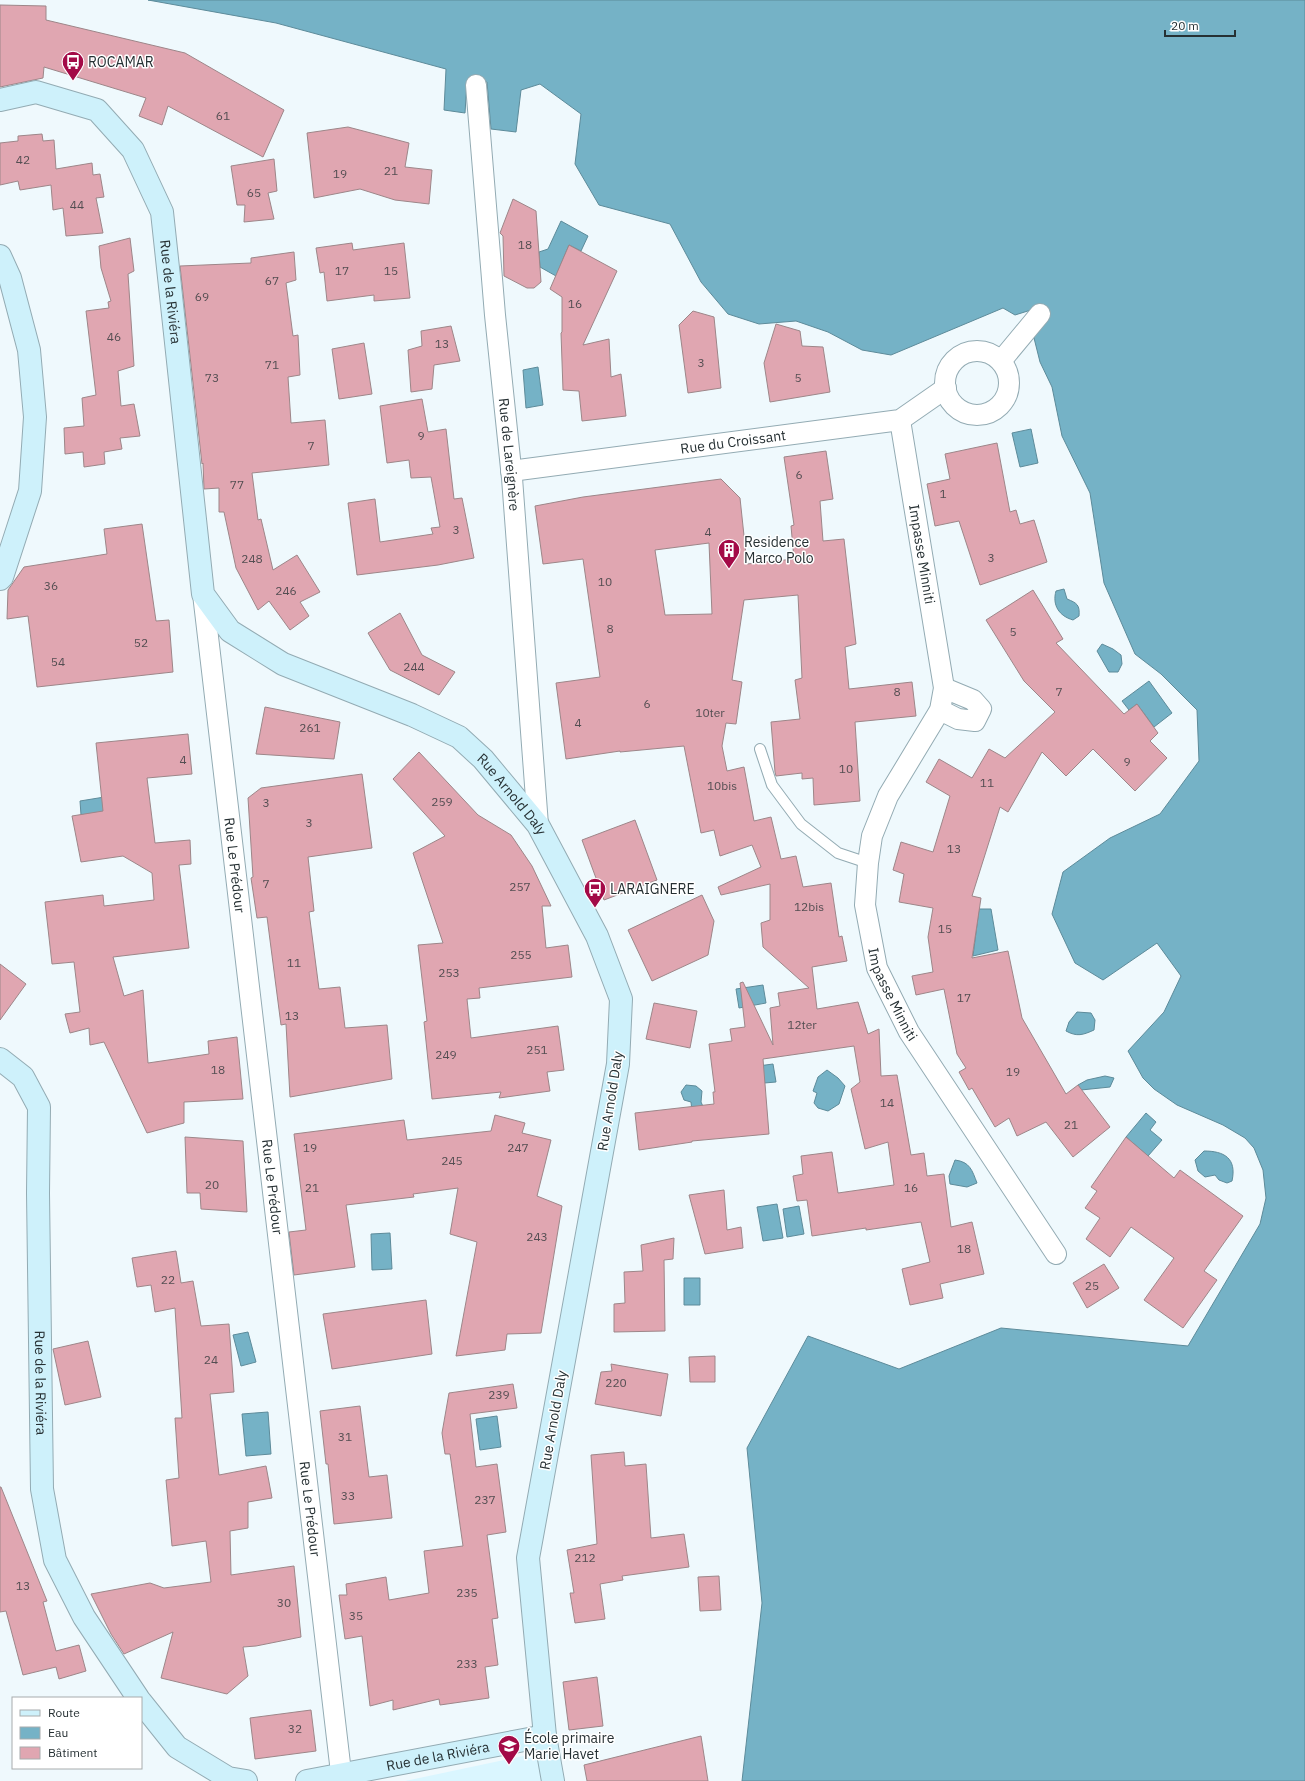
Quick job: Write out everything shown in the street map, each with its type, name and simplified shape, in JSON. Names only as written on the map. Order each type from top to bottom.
[{"type":"street","name":"Rue de Lareignère","points":[[476,85],[495,316],[511,471],[538,825]]},
{"type":"street","name":"Rue de la Riviéra","points":[[0,100],[36,92],[97,110],[133,150],[162,212],[203,594]]},
{"type":"street","points":[[0,256],[10,278],[29,350],[35,416],[30,491],[2,577],[0,579]]},
{"type":"street","points":[[1001,361],[1040,314]]},
{"type":"street","points":[[980,351],[990,353],[1001,361],[1007,371],[1009,384],[1007,395],[998,407],[988,413],[970,414],[960,409],[950,399],[946,388],[946,377],[950,366],[957,358],[967,352],[980,351]]},
{"type":"street","name":"Rue du Croissant","points":[[511,471],[900,420],[946,388]]},
{"type":"street","name":"Impasse Minniti","points":[[900,420],[944,688],[940,710],[888,796],[872,836],[868,863],[865,905],[877,968],[909,1032],[1056,1254]]},
{"type":"street","name":"Rue Arnold Daly","points":[[203,594],[230,631],[283,664],[412,715],[459,737],[483,759],[538,825],[597,936],[621,999],[618,1064],[528,1558],[545,1736],[553,1781]]},
{"type":"street","name":"Rue Le Prédour","points":[[203,594],[341,1778]]},
{"type":"street","points":[[940,710],[958,719],[975,721],[981,708],[973,700],[944,688]]},
{"type":"street","name":"Rue de la Riviéra","points":[[0,1059],[23,1077],[40,1107],[38,1193],[42,1490],[55,1560],[84,1617],[137,1697]]},
{"type":"street","points":[[142,1703],[177,1747],[228,1778],[246,1781]]},
{"type":"street","name":"Rue de la Riviéra","points":[[307,1781],[341,1778],[545,1736]]},
{"type":"lane","points":[[760,749],[772,785],[801,824],[838,852],[868,863]]},
{"type":"shaded area","name":"École primaire Marie Havet","points":[[542,1752],[546,1781],[405,1781]]},
{"type":"water","points":[[148,0],[1305,0],[1305,1781],[742,1781],[762,1603],[747,1448],[808,1336],[899,1369],[1001,1328],[1188,1346],[1260,1224],[1266,1198],[1263,1170],[1254,1148],[1245,1138],[1223,1125],[1177,1105],[1154,1089],[1143,1078],[1128,1051],[1164,1012],[1181,976],[1157,943],[1103,980],[1075,963],[1052,914],[1063,872],[1110,838],[1160,814],[1199,761],[1197,710],[1161,674],[1135,654],[1104,583],[1090,493],[1062,436],[1052,387],[1040,362],[1034,338],[1036,333],[1031,310],[1015,315],[1003,308],[891,355],[862,350],[828,332],[796,321],[759,324],[728,314],[701,282],[670,224],[599,205],[575,164],[581,114],[540,84],[521,90],[516,132],[491,129],[487,82],[467,81],[465,113],[444,110],[446,69],[276,23]]},
{"type":"water","points":[[561,221],[588,236],[581,251],[569,245],[556,276],[540,267],[539,252],[548,249]]},
{"type":"water","points":[[538,367],[543,405],[526,408],[523,370]]},
{"type":"water","points":[[1031,429],[1038,463],[1020,467],[1012,433]]},
{"type":"water","points":[[1064,589],[1067,599],[1075,603],[1079,609],[1079,616],[1073,620],[1060,613],[1056,605],[1056,591]]},
{"type":"water","points":[[1102,644],[1121,655],[1122,664],[1118,672],[1109,672],[1097,651]]},
{"type":"water","points":[[1149,681],[1172,713],[1154,727],[1137,704],[1129,710],[1122,701]]},
{"type":"water","points":[[135,792],[135,807],[81,815],[80,801]]},
{"type":"water","points":[[979,909],[991,909],[998,950],[973,956]]},
{"type":"water","points":[[763,985],[766,1003],[739,1008],[736,989]]},
{"type":"water","points":[[1077,1012],[1091,1013],[1095,1020],[1094,1030],[1080,1035],[1066,1031],[1069,1022]]},
{"type":"water","points":[[773,1064],[776,1082],[741,1085],[743,1068]]},
{"type":"water","points":[[827,1070],[838,1078],[845,1086],[839,1104],[828,1111],[818,1108],[814,1103],[817,1093],[813,1091],[818,1077]]},
{"type":"water","points":[[1105,1076],[1114,1078],[1110,1087],[1081,1090],[1078,1085],[1087,1080]]},
{"type":"water","points":[[686,1085],[696,1086],[702,1091],[701,1102],[705,1111],[692,1112],[691,1102],[684,1100],[681,1092]]},
{"type":"water","points":[[1146,1113],[1156,1122],[1150,1130],[1162,1140],[1148,1156],[1126,1137]]},
{"type":"water","points":[[1204,1151],[1218,1152],[1223,1154],[1231,1161],[1233,1167],[1232,1181],[1227,1183],[1219,1180],[1215,1175],[1205,1177],[1198,1171],[1195,1160]]},
{"type":"water","points":[[955,1160],[960,1161],[970,1167],[977,1183],[967,1187],[950,1184],[949,1176]]},
{"type":"water","points":[[777,1204],[783,1238],[763,1241],[757,1207]]},
{"type":"water","points":[[799,1206],[804,1234],[787,1237],[783,1209]]},
{"type":"water","points":[[390,1233],[392,1269],[372,1270],[371,1234]]},
{"type":"water","points":[[684,1278],[700,1278],[700,1305],[684,1305]]},
{"type":"water","points":[[248,1332],[256,1362],[241,1366],[233,1335]]},
{"type":"water","points":[[268,1412],[271,1454],[246,1456],[242,1414]]},
{"type":"water","points":[[497,1416],[501,1447],[480,1450],[476,1419]]},
{"type":"building","points":[[0,5],[46,6],[46,20],[185,53],[284,110],[263,157],[168,106],[162,125],[139,116],[146,98],[44,67],[43,78],[0,87]]},
{"type":"building","points":[[348,127],[409,143],[405,167],[432,170],[429,204],[395,200],[360,189],[314,198],[307,133]]},
{"type":"building","points":[[42,134],[43,141],[54,140],[56,169],[92,163],[93,175],[100,174],[104,197],[96,198],[103,233],[66,236],[63,208],[53,210],[51,185],[20,190],[18,181],[0,185],[0,143],[18,141],[18,136]]},
{"type":"building","points":[[274,159],[277,191],[268,193],[274,219],[244,222],[245,205],[237,205],[231,166]]},
{"type":"building","points":[[513,199],[536,211],[541,282],[534,288],[527,288],[504,276],[503,236],[500,233]]},
{"type":"building","points":[[130,238],[134,271],[128,274],[134,366],[118,371],[121,406],[134,404],[140,436],[120,438],[122,449],[104,452],[105,464],[84,467],[83,452],[65,454],[64,428],[84,426],[82,398],[96,395],[86,311],[109,308],[108,302],[111,301],[101,268],[99,246]]},
{"type":"building","points":[[352,243],[353,250],[404,243],[410,298],[374,301],[374,295],[327,301],[324,272],[320,273],[316,248]]},
{"type":"building","points":[[569,245],[617,271],[583,345],[609,339],[611,377],[621,374],[626,416],[582,421],[579,391],[563,390],[561,333],[562,297],[550,289]]},
{"type":"building","points":[[294,252],[296,280],[286,283],[293,336],[298,335],[300,375],[288,377],[291,423],[325,420],[329,465],[252,473],[258,520],[261,519],[273,570],[297,555],[320,592],[300,602],[309,616],[290,630],[269,601],[258,610],[236,568],[224,512],[219,512],[219,488],[204,489],[203,463],[202,464],[180,266],[251,263],[251,258]]},
{"type":"building","points":[[693,311],[714,317],[721,388],[688,393],[679,325]]},
{"type":"building","points":[[776,324],[800,331],[802,346],[823,347],[830,392],[770,402],[764,363]]},
{"type":"building","points":[[451,326],[460,361],[434,365],[432,389],[411,392],[408,350],[422,346],[421,331]]},
{"type":"building","points":[[364,343],[372,394],[339,399],[332,349]]},
{"type":"building","points":[[422,399],[428,432],[446,429],[454,499],[462,498],[474,558],[438,565],[357,575],[348,503],[375,499],[380,542],[433,534],[431,528],[440,527],[431,477],[411,478],[409,460],[387,463],[380,406]]},
{"type":"building","points":[[997,443],[1010,512],[1016,510],[1020,524],[1034,520],[1047,562],[980,585],[959,521],[935,526],[927,484],[950,479],[945,454]]},
{"type":"building","points":[[826,451],[833,499],[820,501],[823,541],[844,539],[856,644],[845,647],[849,689],[912,682],[916,716],[855,722],[860,801],[814,805],[813,778],[802,779],[802,773],[776,776],[771,722],[800,719],[795,680],[802,678],[798,595],[744,600],[732,680],[742,682],[736,724],[726,723],[722,746],[727,771],[744,767],[754,821],[771,817],[781,859],[796,856],[803,887],[831,883],[839,937],[842,936],[847,961],[812,967],[817,1009],[858,1002],[868,1034],[879,1029],[881,1076],[897,1075],[911,1155],[924,1153],[927,1176],[944,1174],[951,1227],[972,1222],[984,1274],[940,1284],[943,1298],[910,1305],[902,1269],[930,1262],[921,1222],[812,1236],[807,1200],[797,1201],[793,1176],[803,1174],[801,1156],[832,1152],[838,1193],[894,1185],[888,1142],[865,1149],[851,1089],[860,1082],[854,1046],[763,1059],[769,1134],[692,1141],[639,1150],[635,1113],[714,1104],[713,1092],[715,1092],[709,1044],[732,1041],[730,1029],[745,1027],[740,983],[743,982],[773,1045],[770,1008],[780,1006],[778,993],[809,988],[763,947],[761,923],[770,920],[770,884],[721,895],[718,887],[761,867],[752,845],[720,856],[714,830],[701,833],[684,746],[620,751],[566,759],[556,683],[600,677],[583,559],[543,564],[535,506],[583,497],[721,479],[740,498],[747,564],[794,559],[791,526],[794,525],[784,457]],"holes":[[[709,543],[712,614],[665,615],[655,550]]]},
{"type":"building","points":[[142,524],[156,621],[169,620],[173,672],[37,687],[28,616],[7,619],[8,590],[24,567],[107,554],[104,529]]},
{"type":"building","points":[[1033,590],[1063,639],[1056,643],[1124,714],[1137,704],[1158,733],[1150,741],[1167,758],[1135,791],[1093,749],[1066,776],[1042,752],[1008,812],[1000,807],[972,896],[981,898],[972,958],[1008,951],[1022,1018],[1066,1094],[1078,1085],[1110,1127],[1073,1157],[1046,1122],[1017,1136],[1009,1118],[995,1127],[972,1088],[969,1090],[959,1072],[966,1068],[957,1054],[944,989],[916,995],[912,976],[933,972],[928,937],[933,908],[899,902],[904,874],[893,870],[901,842],[933,852],[950,796],[926,782],[939,759],[972,778],[989,749],[1005,758],[1055,712],[1024,681],[986,620]]},
{"type":"building","points":[[400,613],[422,655],[455,672],[439,695],[390,670],[368,633]]},
{"type":"building","points":[[265,707],[340,722],[334,759],[256,754]]},
{"type":"building","points":[[188,734],[192,774],[147,778],[155,843],[190,840],[191,864],[179,865],[189,948],[113,957],[124,996],[143,990],[148,1063],[209,1054],[208,1041],[237,1037],[243,1099],[184,1102],[184,1123],[147,1133],[104,1042],[90,1045],[89,1028],[70,1033],[65,1014],[80,1012],[74,962],[52,964],[45,902],[103,895],[104,906],[154,900],[152,873],[123,856],[81,862],[72,816],[103,811],[96,743]]},
{"type":"building","points":[[419,752],[478,815],[511,835],[532,866],[551,906],[542,906],[546,948],[568,945],[572,977],[479,988],[480,998],[467,999],[471,1038],[558,1026],[564,1070],[547,1072],[550,1091],[499,1098],[501,1092],[432,1099],[424,1022],[427,1021],[418,945],[443,943],[413,853],[445,836],[393,779]]},
{"type":"building","points":[[362,774],[372,848],[308,857],[314,911],[309,912],[319,989],[340,987],[345,1028],[387,1025],[392,1079],[290,1097],[286,1024],[281,1025],[267,917],[257,918],[251,878],[253,877],[248,798],[261,788]]},
{"type":"building","points":[[635,820],[657,880],[604,900],[582,840]]},
{"type":"building","points":[[702,895],[714,921],[708,955],[652,981],[628,930]]},
{"type":"building","points":[[0,964],[26,984],[0,1020]]},
{"type":"building","points":[[654,1003],[697,1011],[690,1048],[646,1039]]},
{"type":"building","points":[[495,1115],[525,1123],[522,1133],[551,1140],[537,1196],[562,1206],[541,1333],[507,1334],[505,1350],[456,1356],[477,1242],[450,1234],[458,1188],[413,1194],[414,1197],[346,1205],[355,1267],[294,1275],[289,1232],[306,1230],[294,1134],[404,1120],[407,1140],[491,1131]]},
{"type":"building","points":[[185,1137],[243,1141],[247,1212],[201,1209],[200,1193],[187,1193]]},
{"type":"building","points":[[1126,1137],[1174,1178],[1180,1170],[1243,1216],[1204,1271],[1217,1280],[1183,1328],[1144,1300],[1174,1258],[1131,1227],[1110,1257],[1086,1239],[1100,1218],[1085,1208],[1097,1191],[1091,1187]]},
{"type":"building","points":[[724,1190],[727,1230],[741,1227],[743,1248],[705,1254],[689,1195]]},
{"type":"building","points":[[674,1238],[673,1259],[664,1260],[665,1331],[614,1332],[614,1304],[625,1303],[624,1272],[643,1271],[641,1245]]},
{"type":"building","points":[[176,1251],[181,1283],[193,1281],[201,1326],[229,1324],[234,1392],[210,1394],[219,1475],[266,1466],[272,1498],[248,1502],[248,1528],[230,1531],[231,1575],[294,1566],[301,1637],[256,1646],[243,1647],[248,1676],[227,1694],[161,1678],[173,1632],[124,1654],[111,1634],[91,1594],[150,1583],[164,1588],[211,1582],[206,1541],[172,1546],[166,1480],[179,1478],[175,1418],[182,1418],[175,1308],[155,1312],[151,1285],[137,1287],[132,1258]]},
{"type":"building","points":[[1104,1264],[1119,1288],[1087,1308],[1073,1283]]},
{"type":"building","points":[[426,1300],[432,1354],[332,1369],[323,1314]]},
{"type":"building","points":[[88,1341],[101,1397],[65,1405],[53,1349]]},
{"type":"building","points":[[715,1356],[715,1382],[690,1382],[689,1357]]},
{"type":"building","points":[[611,1364],[668,1374],[661,1416],[595,1404],[601,1372],[612,1371]]},
{"type":"building","points":[[513,1384],[517,1408],[470,1414],[476,1467],[497,1464],[506,1532],[487,1535],[498,1618],[492,1619],[498,1665],[485,1667],[489,1698],[440,1705],[439,1699],[393,1710],[393,1700],[370,1706],[362,1636],[345,1639],[339,1595],[347,1595],[346,1584],[386,1577],[389,1600],[429,1593],[424,1551],[463,1546],[450,1454],[445,1454],[442,1433],[449,1393]]},
{"type":"building","points":[[360,1406],[369,1477],[387,1475],[392,1518],[334,1524],[328,1464],[326,1464],[320,1411]]},
{"type":"building","points":[[624,1452],[625,1466],[646,1464],[651,1538],[684,1534],[689,1567],[622,1576],[623,1580],[600,1584],[605,1619],[575,1623],[570,1593],[574,1593],[567,1550],[597,1544],[591,1455]]},
{"type":"building","points":[[0,1487],[47,1601],[43,1602],[56,1651],[79,1645],[86,1671],[59,1679],[56,1667],[23,1675],[6,1611],[0,1612]]},
{"type":"building","points":[[719,1576],[721,1610],[700,1611],[698,1577]]},
{"type":"building","points":[[597,1677],[603,1726],[569,1730],[563,1682]]},
{"type":"building","points":[[311,1710],[316,1751],[255,1759],[250,1718]]},
{"type":"building","points":[[701,1736],[708,1781],[587,1781],[584,1765]]},
{"type":"place","name":"ROCAMAR","points":[[73,82]]},
{"type":"place","name":"Residence Marco Polo","points":[[729,570]]},
{"type":"place","name":"LARAIGNERE","points":[[595,908]]},
{"type":"place","name":"École primaire Marie Havet","points":[[509,1766]]}]
